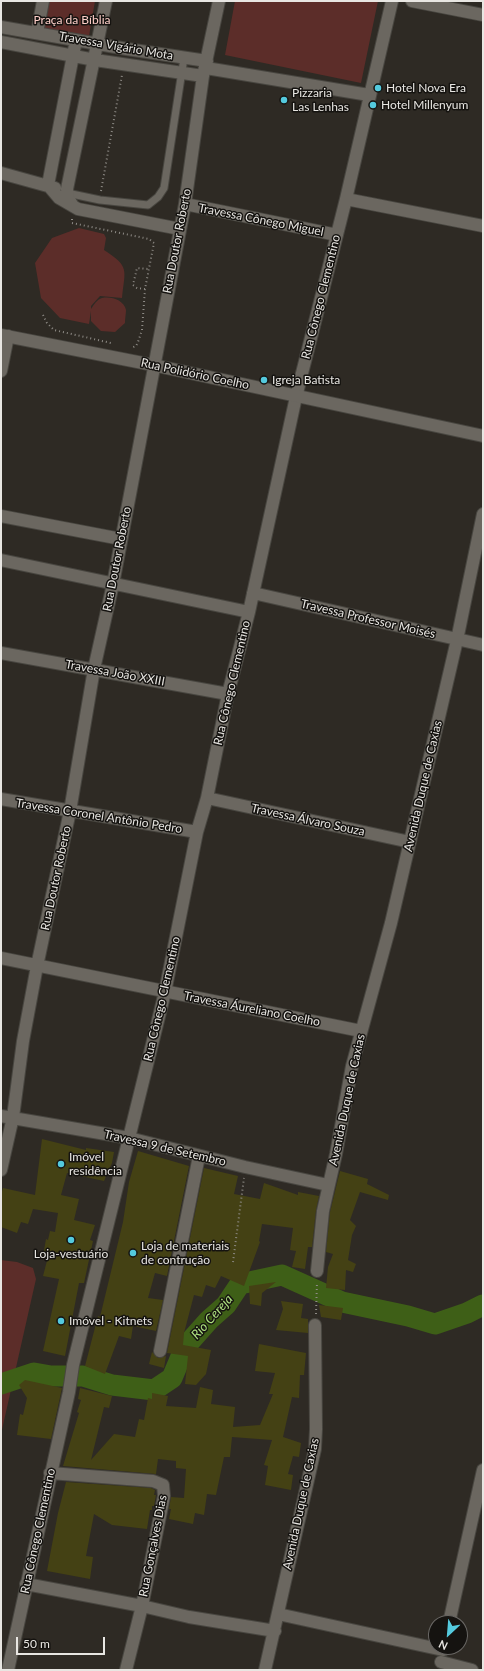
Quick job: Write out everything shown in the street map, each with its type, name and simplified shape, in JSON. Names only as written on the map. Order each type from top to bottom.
[{"type":"street","points":[[37,33],[43,1]]},
{"type":"street","points":[[73,206],[67,193],[106,1]]},
{"type":"street","name":"Rua Doutor Roberto","points":[[1,1170],[7,1116],[24,1041],[37,966],[70,811],[94,669],[113,584],[185,204],[205,68],[219,1]]},
{"type":"street","name":"Rua Cônego Clementino","points":[[8,1670],[69,1392],[73,1365],[165,992],[197,832],[207,798],[228,694],[250,612],[296,397],[346,199],[392,1]]},
{"type":"street","points":[[412,1],[483,15]]},
{"type":"street","name":"Travessa Vigário Mota","points":[[1,27],[184,58],[205,68],[369,95]]},
{"type":"street","points":[[76,40],[74,56],[55,142],[48,185],[59,198],[78,210],[180,229]]},
{"type":"street","name":"Travessa Vigário Mota","points":[[1,42],[95,60],[124,63],[181,73],[205,68]]},
{"type":"street","points":[[1,173],[48,185],[67,193]]},
{"type":"street","points":[[346,199],[483,226]]},
{"type":"street","name":"Travessa Cônego Miguel","points":[[185,204],[337,235]]},
{"type":"street","points":[[1,371],[4,335]]},
{"type":"street","name":"Rua Polidório Coelho","points":[[4,335],[154,365],[296,397],[483,436]]},
{"type":"street","name":"Avenida Duque de Caxias","points":[[317,1271],[323,1211],[336,1154],[352,1066],[391,923],[457,640],[483,514]]},
{"type":"street","points":[[1,516],[121,539]]},
{"type":"street","points":[[1,560],[250,612]]},
{"type":"street","name":"Travessa Professor Moisés","points":[[253,594],[483,645]]},
{"type":"street","name":"Travessa João XXIII","points":[[1,653],[228,694]]},
{"type":"street","name":"Travessa Álvaro Souza","points":[[207,798],[410,842]]},
{"type":"street","name":"Travessa Coronel Antônio Pedro","points":[[1,799],[197,832]]},
{"type":"street","name":"Travessa Áureliano Coelho","points":[[1,958],[361,1031]]},
{"type":"street","name":"Travessa 9 de Setembro","points":[[7,1116],[129,1138],[245,1167],[328,1185]]},
{"type":"street","points":[[160,1352],[200,1156]]},
{"type":"street","name":"Avenida Duque de Caxias","points":[[265,1670],[315,1449],[315,1325]]},
{"type":"street","points":[[450,1615],[483,1470]]},
{"type":"street","name":"Rua Gonçalves Dias","points":[[50,1473],[153,1481],[163,1485],[164,1496],[142,1606],[126,1670]]},
{"type":"street","points":[[26,1584],[142,1606],[189,1617],[275,1631]]},
{"type":"street","points":[[278,1614],[428,1645]]},
{"type":"street","points":[[442,1655],[440,1666],[472,1670]]},
{"type":"lane","points":[[67,193],[100,200],[148,205],[158,198],[164,188],[184,58]]},
{"type":"path","points":[[100,200],[124,63]]},
{"type":"path","points":[[73,206],[72,223],[152,240],[154,244],[145,289],[141,335],[136,346],[132,348],[127,347]]},
{"type":"path","points":[[145,289],[137,288],[133,285],[137,268],[148,269]]},
{"type":"path","points":[[43,315],[46,323],[54,330],[112,344]]},
{"type":"path","points":[[233,1262],[245,1167]]},
{"type":"path","points":[[315,1325],[317,1271]]},
{"type":"green space","name":"Praça da Bíblia","points":[[45,1],[95,1],[88,42],[39,33]]},
{"type":"green space","points":[[235,1],[378,1],[361,83],[225,55]]},
{"type":"green space","points":[[79,228],[104,234],[106,238],[104,250],[122,265],[124,270],[122,298],[100,296],[91,306],[91,309],[98,300],[102,298],[113,298],[123,304],[126,310],[125,323],[115,332],[101,331],[91,321],[91,311],[89,324],[60,318],[41,298],[35,263],[52,238]]},
{"type":"green space","points":[[1,1260],[17,1262],[33,1268],[36,1279],[1,1434]]},
{"type":"building","points":[[42,1139],[86,1150],[86,1148],[114,1152],[112,1163],[104,1181],[67,1173],[61,1195],[79,1199],[74,1220],[95,1225],[90,1240],[93,1241],[84,1283],[79,1283],[65,1356],[43,1351],[59,1279],[43,1276],[48,1257],[43,1256],[46,1239],[48,1240],[50,1231],[55,1232],[58,1213],[33,1209],[28,1224],[21,1222],[17,1233],[1,1227],[1,1195],[3,1188],[35,1195]]},
{"type":"building","points":[[138,1151],[189,1166],[167,1276],[155,1273],[148,1298],[163,1300],[156,1331],[133,1326],[131,1339],[119,1336],[105,1374],[85,1366],[98,1316],[100,1317],[123,1222],[129,1182]]},
{"type":"building","points":[[204,1168],[238,1176],[234,1194],[260,1199],[264,1183],[298,1195],[298,1192],[319,1196],[312,1247],[308,1247],[305,1269],[292,1267],[296,1251],[290,1250],[293,1228],[262,1224],[260,1242],[244,1286],[221,1276],[215,1288],[206,1285],[202,1297],[194,1295],[184,1333],[183,1345],[211,1350],[206,1374],[196,1385],[185,1384],[188,1356],[167,1353]]},
{"type":"building","points":[[340,1171],[368,1179],[367,1184],[389,1195],[388,1200],[360,1192],[350,1220],[356,1226],[352,1235],[348,1260],[356,1264],[353,1272],[346,1270],[345,1290],[326,1288],[328,1267],[333,1254],[326,1252],[330,1212]]},
{"type":"building","points":[[276,1282],[262,1293],[261,1306],[250,1304],[249,1286]]},
{"type":"building","points":[[281,1301],[303,1304],[301,1318],[308,1319],[308,1333],[276,1330],[283,1309]]},
{"type":"building","points":[[319,1305],[343,1308],[341,1320],[321,1317]]},
{"type":"building","points":[[259,1344],[306,1353],[304,1375],[300,1375],[299,1398],[292,1397],[283,1437],[301,1443],[299,1457],[293,1456],[288,1474],[293,1475],[291,1490],[265,1485],[268,1466],[264,1465],[272,1440],[232,1437],[230,1457],[224,1457],[216,1495],[207,1494],[204,1515],[195,1513],[193,1524],[169,1519],[171,1497],[184,1498],[186,1469],[176,1468],[176,1461],[158,1459],[156,1474],[63,1466],[79,1413],[77,1412],[81,1400],[78,1399],[80,1388],[112,1396],[109,1408],[104,1407],[91,1460],[114,1434],[135,1437],[139,1419],[144,1420],[148,1398],[152,1399],[152,1393],[168,1396],[166,1406],[196,1408],[200,1387],[213,1390],[211,1404],[235,1407],[233,1427],[260,1425],[273,1394],[269,1394],[275,1373],[255,1371]]},
{"type":"building","points":[[152,1352],[158,1358],[166,1356],[164,1368],[149,1364]]},
{"type":"building","points":[[25,1380],[62,1388],[51,1439],[17,1435],[20,1414],[23,1415],[27,1398],[19,1385]]},
{"type":"building","points":[[66,1482],[151,1488],[155,1490],[154,1495],[156,1495],[154,1506],[152,1506],[152,1510],[150,1510],[147,1529],[112,1525],[94,1514],[86,1556],[93,1557],[90,1579],[47,1571],[58,1513]]},
{"type":"waterway","name":"Rio Cereja","points":[[1,1384],[34,1373],[51,1376],[83,1376],[112,1385],[154,1390],[172,1378],[185,1347],[209,1320],[226,1305],[240,1284],[282,1275],[342,1302],[408,1316],[435,1324],[467,1313],[483,1305]]},
{"type":"place","name":"Hotel Nova Era","points":[[378,88]]},
{"type":"place","name":"Pizzaria Las Lenhas","points":[[284,100]]},
{"type":"place","name":"Hotel Millenyum","points":[[373,105]]},
{"type":"place","name":"Igreja Batista","points":[[264,380]]},
{"type":"place","name":"Imóvel residência","points":[[61,1164]]},
{"type":"place","name":"Loja-vestuário","points":[[71,1240]]},
{"type":"place","name":"Loja de materiais de contrução","points":[[133,1253]]},
{"type":"place","name":"Imóvel - Kitnets","points":[[61,1321]]}]
